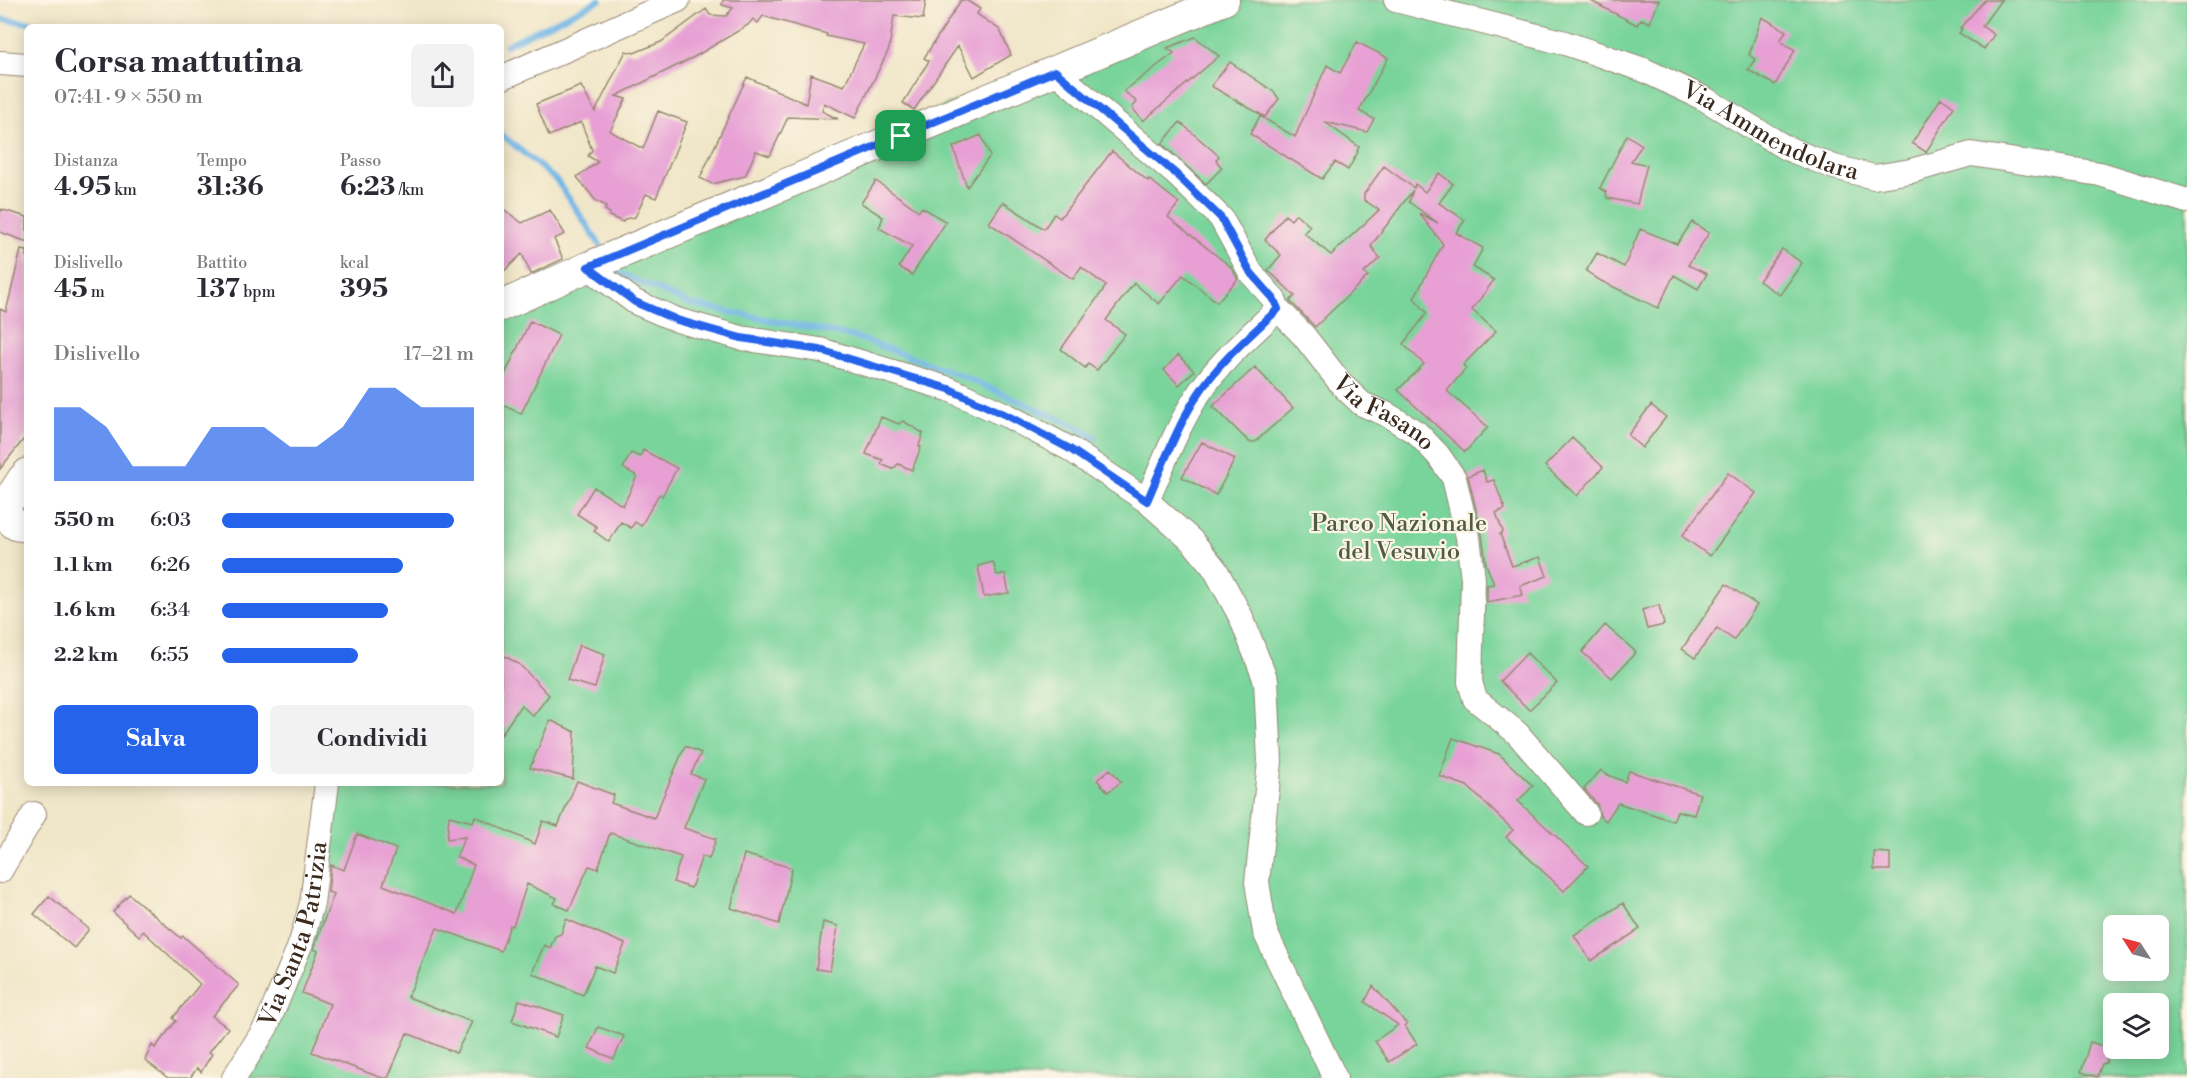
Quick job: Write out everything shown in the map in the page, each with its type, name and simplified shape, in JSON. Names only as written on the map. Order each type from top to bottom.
[{"type":"main road","points":[[504,305],[588,267],[1224,0]]},
{"type":"main road","points":[[9,499],[3,515],[15,526],[16,531]]},
{"type":"street","points":[[504,77],[678,0]]},
{"type":"street","name":"Via Ammendolara","points":[[1396,0],[1565,43],[1644,70],[1705,99],[1786,148],[1834,167],[1874,177],[1911,171],[1971,154],[2100,174],[2187,201]]},
{"type":"street","points":[[0,63],[24,65]]},
{"type":"street","name":"Via Fasano","points":[[1055,71],[1176,174],[1221,218],[1251,273],[1342,385],[1362,404],[1386,414],[1416,433],[1437,455],[1454,478],[1468,537],[1473,579],[1470,682],[1475,699],[1517,734],[1586,813]]},
{"type":"street","points":[[588,267],[635,302],[677,320],[741,338],[820,350],[949,389],[1008,416],[1070,449],[1147,501],[1192,541],[1215,569],[1241,617],[1266,681],[1270,761],[1257,882],[1265,932],[1335,1078]]},
{"type":"street","points":[[1147,501],[1186,415],[1200,392],[1221,365],[1278,309]]},
{"type":"street","points":[[9,499],[24,473]]},
{"type":"street","name":"Via Santa Patrizia","points":[[234,1078],[266,1027],[301,943],[312,903],[327,786]]},
{"type":"street","points":[[0,871],[34,814]]},
{"type":"green space","name":"Parco Nazionale del Vesuvio","points":[[1195,0],[2187,0],[2187,1078],[232,1078],[281,985],[317,843],[322,786],[504,786],[504,292]]},
{"type":"building","points":[[723,0],[926,0],[923,19],[894,16],[889,49],[855,118],[824,103],[822,111],[838,119],[788,117],[770,156],[756,151],[745,176],[712,184],[700,178],[747,77],[806,104],[811,74],[844,86],[864,44],[826,36],[827,34],[763,16],[758,23],[753,19],[748,25],[696,56],[616,96],[626,99],[610,131],[643,149],[658,111],[687,122],[656,198],[646,194],[635,217],[625,219],[623,222],[609,216],[610,213],[605,210],[606,206],[596,201],[577,177],[598,162],[588,156],[592,150],[581,122],[549,136],[536,104],[581,86],[595,112],[626,51],[634,53],[661,42],[706,9],[710,15],[726,16],[733,8],[722,5]]},
{"type":"building","points":[[961,0],[966,0],[980,9],[977,14],[1000,30],[1011,55],[974,77],[958,46],[914,110],[903,103],[929,61],[924,58]]},
{"type":"building","points":[[1589,0],[1659,0],[1650,23],[1641,19],[1637,25]]},
{"type":"building","points":[[1985,0],[2001,0],[1982,26],[1994,35],[1984,49],[1959,33],[1962,29],[1960,28]]},
{"type":"building","points":[[1762,17],[1786,31],[1780,41],[1795,50],[1775,85],[1748,70],[1755,59],[1749,55]]},
{"type":"building","points":[[1195,37],[1219,56],[1143,121],[1132,108],[1137,102],[1124,91],[1174,53],[1167,48]]},
{"type":"building","points":[[1357,42],[1388,58],[1359,111],[1374,119],[1367,132],[1325,122],[1359,147],[1348,170],[1335,162],[1322,179],[1250,134],[1260,116],[1295,137],[1327,65],[1340,73]]},
{"type":"building","points":[[1230,62],[1274,92],[1279,99],[1265,117],[1211,86]]},
{"type":"building","points":[[1941,98],[1954,107],[1926,152],[1912,143]]},
{"type":"building","points":[[1180,122],[1219,156],[1216,160],[1222,168],[1206,184],[1162,144]]},
{"type":"building","points":[[981,135],[990,156],[967,187],[953,147]]},
{"type":"building","points":[[1627,135],[1642,145],[1631,161],[1647,165],[1637,204],[1607,198],[1606,192],[1600,188]]},
{"type":"building","points":[[1112,151],[1179,203],[1168,217],[1231,267],[1238,279],[1217,302],[1183,275],[1159,304],[1134,283],[1106,320],[1125,334],[1097,370],[1088,364],[1085,368],[1061,349],[1106,286],[1081,267],[1073,279],[989,223],[1003,202],[1044,229],[1054,214],[1060,218]]},
{"type":"building","points":[[1384,166],[1414,188],[1415,184],[1425,192],[1439,173],[1453,184],[1439,203],[1465,220],[1456,233],[1483,248],[1473,267],[1494,280],[1472,310],[1496,331],[1463,365],[1466,368],[1447,391],[1488,427],[1465,452],[1398,390],[1424,364],[1403,344],[1427,313],[1414,298],[1443,244],[1419,213],[1438,223],[1409,202],[1413,190],[1371,246],[1380,258],[1364,273],[1368,276],[1315,327],[1290,301],[1295,296],[1268,270],[1281,255],[1265,240],[1285,215],[1291,220],[1296,214],[1310,226],[1304,233],[1331,255],[1379,210],[1364,200],[1364,194]]},
{"type":"building","points":[[876,181],[919,211],[922,207],[946,222],[912,275],[899,267],[912,246],[879,228],[883,217],[861,203]]},
{"type":"building","points":[[0,209],[24,216],[24,241],[0,232]]},
{"type":"building","points":[[504,209],[522,223],[550,210],[565,234],[554,239],[563,259],[531,274],[522,254],[504,271]]},
{"type":"building","points":[[1692,222],[1709,233],[1688,265],[1707,274],[1698,289],[1674,275],[1658,308],[1601,281],[1586,271],[1597,253],[1624,267],[1640,229],[1677,244]]},
{"type":"building","points":[[1782,249],[1802,263],[1780,295],[1759,281]]},
{"type":"building","points":[[21,250],[24,250],[24,439],[0,469],[0,309],[6,312]]},
{"type":"building","points":[[530,321],[559,335],[521,414],[504,406],[504,377]]},
{"type":"building","points":[[1178,355],[1194,371],[1179,385],[1164,370]]},
{"type":"building","points":[[1255,367],[1293,408],[1255,442],[1249,442],[1213,406]]},
{"type":"building","points":[[1651,405],[1666,417],[1642,448],[1628,435]]},
{"type":"building","points":[[881,417],[899,424],[903,421],[923,433],[919,446],[921,447],[912,470],[898,464],[893,469],[881,464],[883,460],[866,454]]},
{"type":"building","points":[[1572,438],[1603,467],[1577,496],[1545,466]]},
{"type":"building","points":[[1202,442],[1235,459],[1216,495],[1182,477]]},
{"type":"building","points":[[643,450],[677,468],[662,496],[659,494],[641,526],[635,522],[631,528],[621,522],[609,542],[594,531],[597,527],[577,514],[594,487],[623,506],[637,476],[623,468],[631,453],[640,457]]},
{"type":"building","points":[[1483,470],[1487,482],[1494,480],[1505,509],[1496,513],[1503,532],[1500,534],[1512,566],[1540,557],[1547,576],[1520,586],[1523,595],[1487,602],[1487,585],[1494,584],[1486,564],[1482,534],[1468,476]]},
{"type":"building","points":[[1728,473],[1756,493],[1710,556],[1682,536]]},
{"type":"building","points":[[993,562],[997,575],[1005,574],[1009,593],[984,597],[978,566]]},
{"type":"building","points":[[1726,584],[1757,605],[1734,640],[1717,628],[1695,658],[1682,649]]},
{"type":"building","points":[[1659,605],[1664,625],[1647,629],[1642,610]]},
{"type":"building","points":[[1605,625],[1636,652],[1612,678],[1582,652]]},
{"type":"building","points":[[579,645],[605,654],[595,688],[567,680]]},
{"type":"building","points":[[1527,653],[1557,683],[1529,710],[1500,681]]},
{"type":"building","points":[[504,656],[519,664],[549,695],[533,716],[521,705],[504,730]]},
{"type":"building","points":[[550,720],[575,732],[573,779],[530,768]]},
{"type":"building","points":[[1453,738],[1499,754],[1533,786],[1518,801],[1588,866],[1564,891],[1506,837],[1513,830],[1467,786],[1439,776]]},
{"type":"building","points":[[685,746],[701,753],[691,774],[704,779],[684,828],[716,839],[709,859],[702,856],[691,888],[673,882],[681,857],[610,833],[598,869],[589,866],[569,910],[554,904],[557,898],[527,884],[513,926],[510,925],[501,951],[437,928],[408,997],[472,1022],[456,1053],[407,1033],[388,1078],[382,1078],[312,1052],[330,1004],[302,993],[318,951],[314,949],[318,936],[334,894],[328,892],[331,865],[344,870],[357,834],[396,849],[383,885],[457,914],[474,865],[456,857],[465,837],[447,839],[449,816],[473,822],[475,816],[535,844],[543,821],[558,826],[577,781],[614,795],[611,803],[654,818]]},
{"type":"building","points":[[1110,769],[1121,782],[1108,792],[1097,780]]},
{"type":"building","points":[[1601,770],[1625,782],[1629,771],[1700,794],[1694,815],[1677,811],[1673,821],[1618,803],[1606,821],[1600,816],[1597,804],[1584,789]]},
{"type":"building","points":[[1874,852],[1890,853],[1890,870],[1874,870]]},
{"type":"building","points":[[744,854],[792,868],[779,924],[731,908]]},
{"type":"building","points":[[129,894],[181,938],[183,936],[239,985],[212,1016],[228,1028],[209,1052],[212,1054],[201,1072],[197,1068],[190,1078],[168,1078],[145,1060],[152,1045],[155,1048],[176,1021],[173,1018],[200,984],[143,931],[139,936],[113,912]]},
{"type":"building","points":[[49,896],[89,929],[74,948],[34,914]]},
{"type":"building","points":[[1623,903],[1640,929],[1591,961],[1574,935]]},
{"type":"building","points":[[566,919],[625,944],[613,973],[595,966],[583,995],[532,973],[544,945],[550,948],[555,936],[561,934]]},
{"type":"building","points":[[823,922],[838,926],[830,971],[816,969]]},
{"type":"building","points":[[1373,986],[1407,1024],[1405,1026],[1417,1044],[1389,1062],[1375,1041],[1398,1025],[1365,1002]]},
{"type":"building","points":[[519,1000],[564,1015],[556,1037],[512,1021]]},
{"type":"building","points":[[598,1027],[624,1036],[614,1059],[589,1048]]},
{"type":"building","points":[[2090,1042],[2103,1046],[2103,1059],[2107,1059],[2106,1063],[2102,1064],[2097,1077],[2081,1072]]},
{"type":"waterway","points":[[506,45],[600,0]]},
{"type":"waterway","points":[[0,19],[39,24]]},
{"type":"waterway","points":[[504,137],[557,181],[600,245]]},
{"type":"waterway","points":[[615,271],[690,304],[855,337],[960,375],[1095,437]]},
{"type":"route","points":[[1055,71],[1176,174],[1221,218],[1251,273],[1273,298],[1278,309],[1221,365],[1200,392],[1186,415],[1147,501],[1070,449],[1008,416],[949,389],[820,350],[741,338],[677,320],[635,302],[588,267],[901,136],[1055,71]]}]
